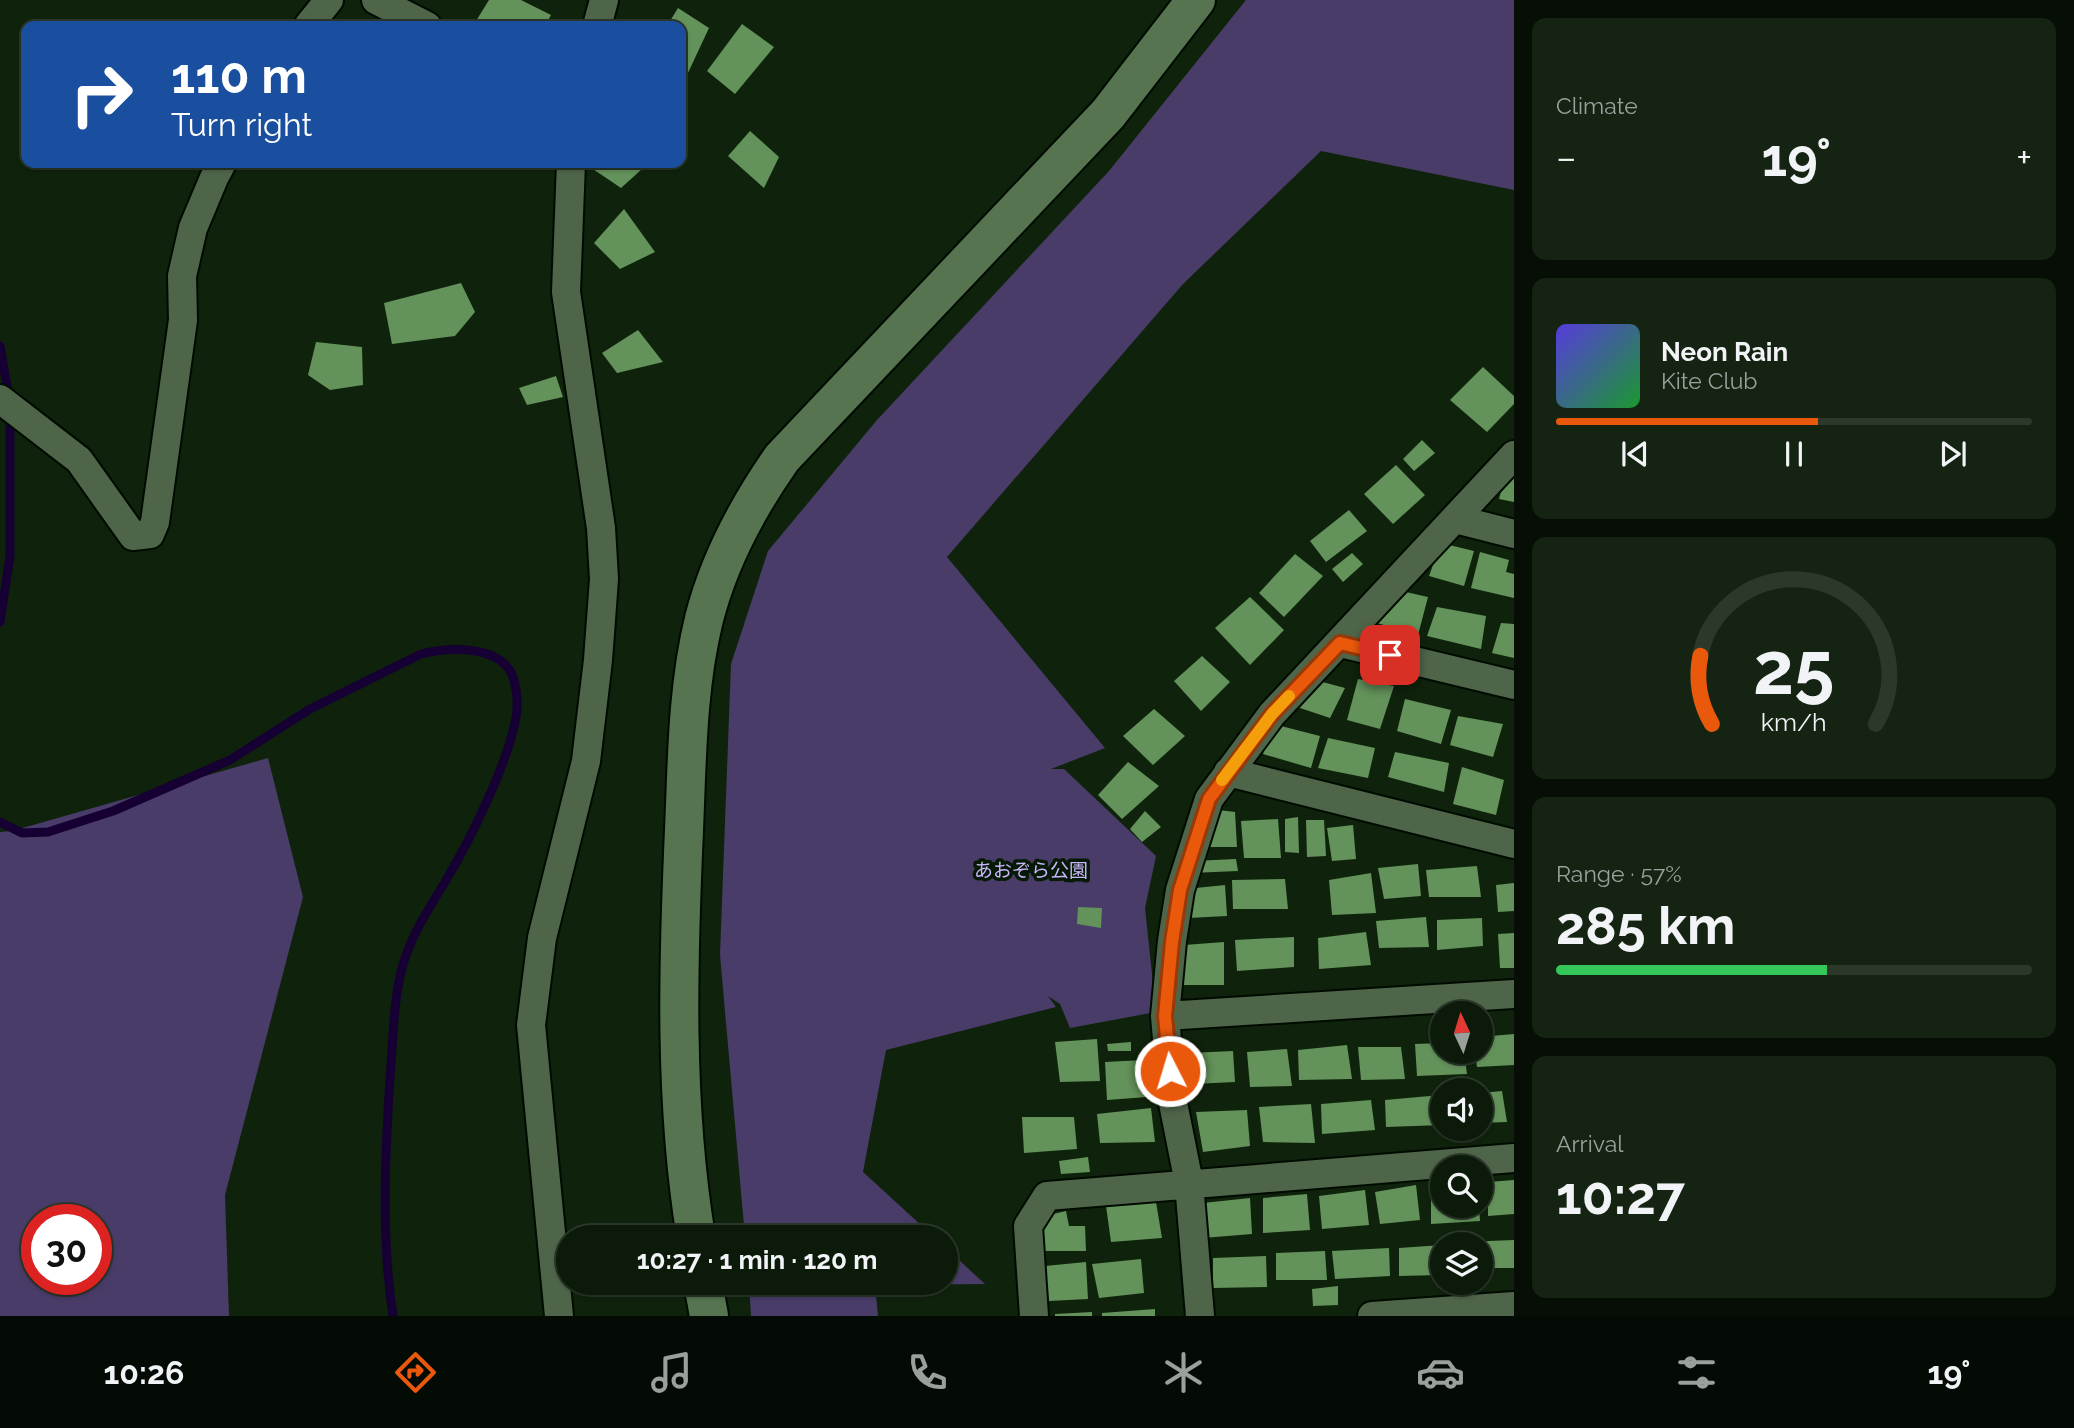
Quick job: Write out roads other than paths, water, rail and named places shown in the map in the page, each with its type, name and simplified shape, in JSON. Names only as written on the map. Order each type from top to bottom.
[{"type":"street","points":[[312,21],[329,0]]},
{"type":"street","points":[[376,0],[418,21]]},
{"type":"street","points":[[598,21],[604,0]]},
{"type":"street","points":[[695,1225],[681,1094],[680,929],[687,776],[693,678],[704,619],[727,550],[756,496],[782,458],[1108,114],[1196,0]]},
{"type":"street","points":[[0,399],[79,460],[133,536],[150,534],[155,522],[183,320],[182,276],[193,228],[219,168]]},
{"type":"street","points":[[559,1316],[531,1025],[542,938],[586,761],[604,579],[601,528],[566,292],[571,168]]},
{"type":"street","points":[[1200,1316],[1189,1183],[1172,1098],[1165,1016],[1180,890],[1209,799],[1272,714],[1514,455]]},
{"type":"street","points":[[1455,519],[1514,534]]},
{"type":"street","points":[[1340,643],[1514,685]]},
{"type":"street","points":[[1228,772],[1514,844]]},
{"type":"street","points":[[1165,1016],[1514,994]]},
{"type":"street","points":[[1034,1316],[1028,1226],[1047,1196],[1514,1158]]},
{"type":"street","points":[[705,1295],[709,1316]]},
{"type":"street","points":[[1372,1316],[1514,1306]]},
{"type":"waterway","points":[[0,346],[9,397]]},
{"type":"waterway","points":[[0,622],[10,556],[10,415]]},
{"type":"waterway","points":[[0,822],[22,833],[48,832],[113,811],[230,760],[310,709],[421,654],[446,650],[474,651],[488,654],[508,668],[515,684],[517,708],[505,757],[466,845],[414,936],[398,985],[388,1108],[385,1227],[393,1316]]},
{"type":"park label","name":"あおぞら公園","points":[[1031,870]]}]
